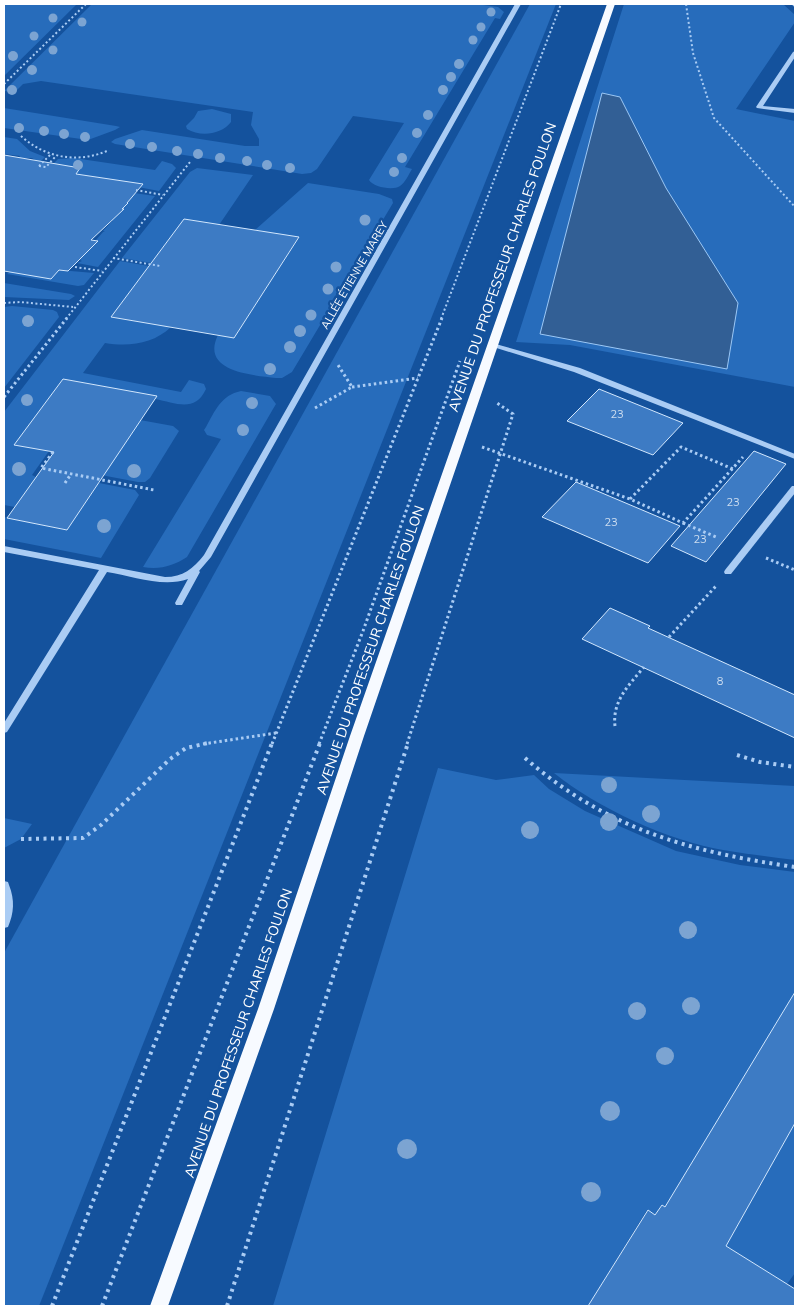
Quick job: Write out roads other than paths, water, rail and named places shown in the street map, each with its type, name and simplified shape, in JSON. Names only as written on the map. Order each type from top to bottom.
[{"type":"main road","name":"AVENUE DU PROFESSEUR CHARLES FOULON","points":[[159,1306],[266,1009],[357,736],[611,4]]},
{"type":"street","name":"ALLÉE ÉTIENNE MAREY","points":[[179,603],[518,4]]},
{"type":"street","points":[[795,53],[759,106],[795,111]]},
{"type":"street","points":[[492,345],[577,370],[795,458]]},
{"type":"street","points":[[728,572],[795,488]]},
{"type":"street","points":[[4,548],[172,581],[187,577],[197,570]]},
{"type":"street","points":[[4,730],[104,569]]},
{"type":"street","points":[[4,885],[9,902],[4,924]]}]
